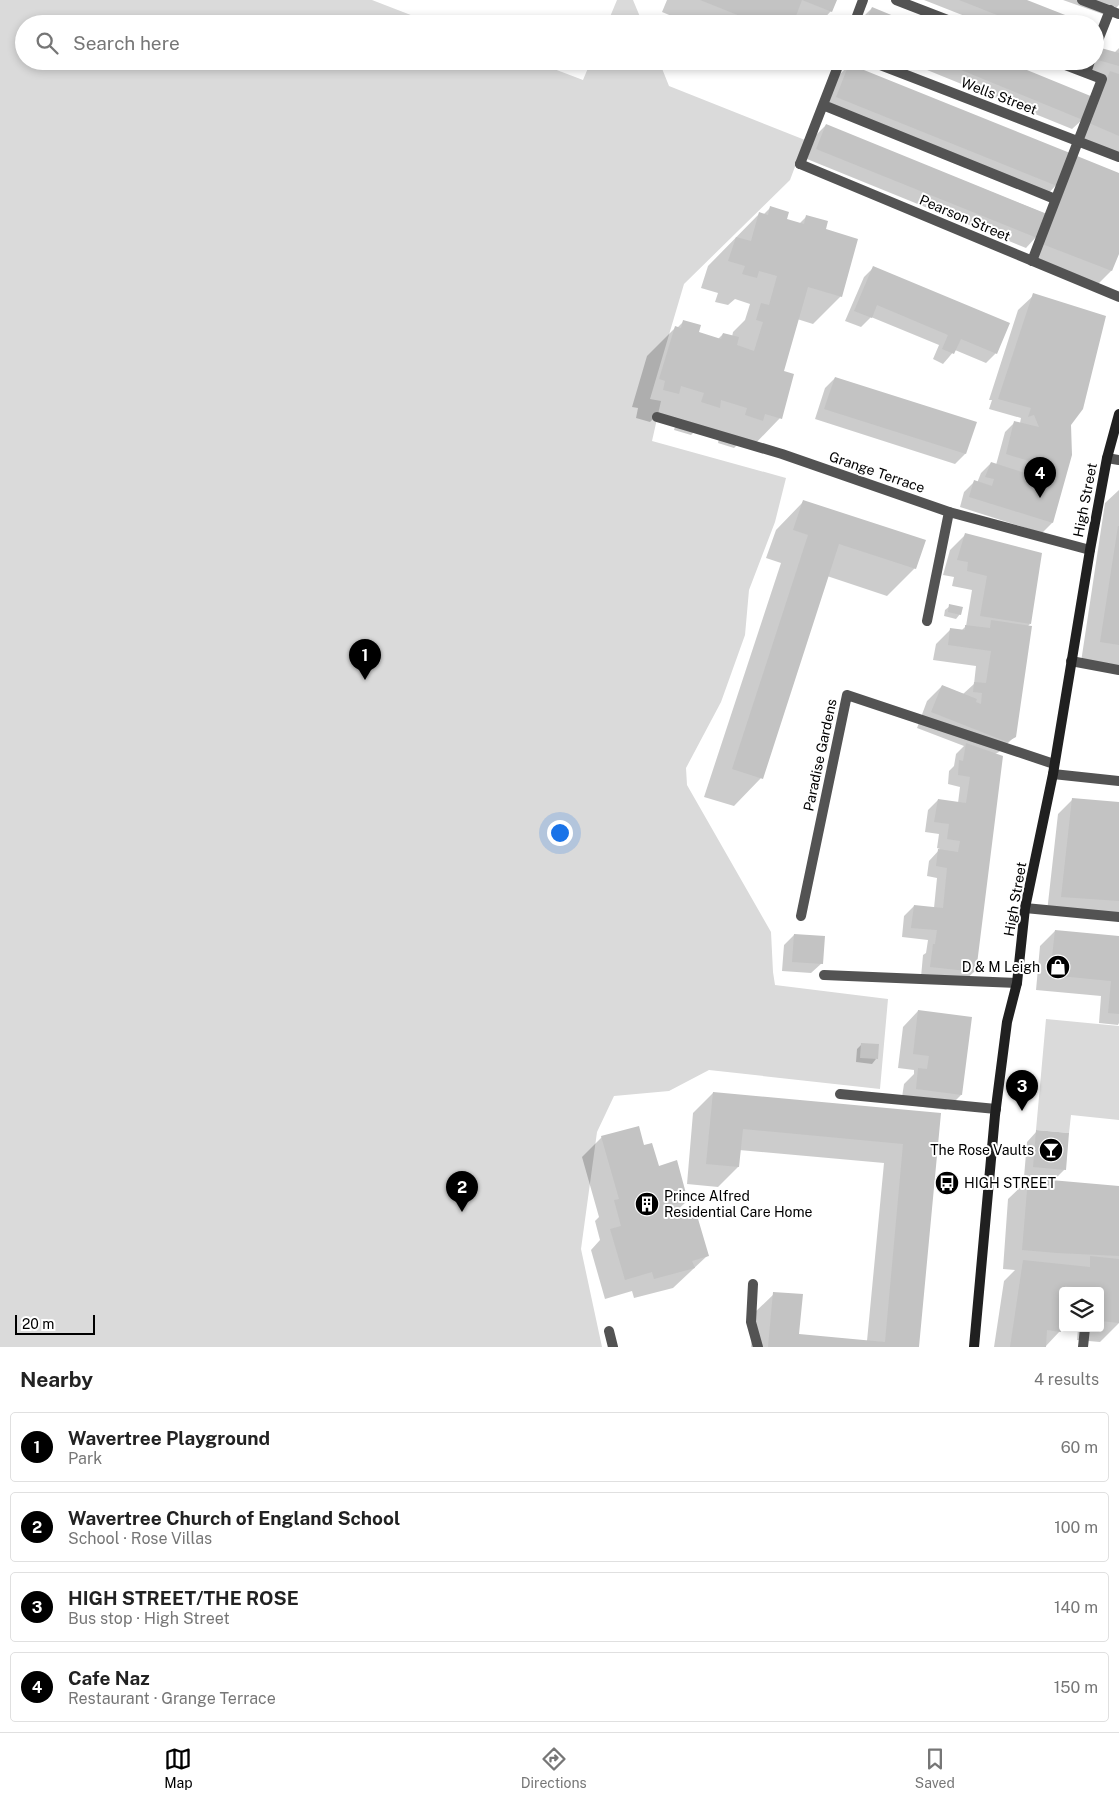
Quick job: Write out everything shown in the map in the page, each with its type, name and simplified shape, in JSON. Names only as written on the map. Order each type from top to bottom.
[{"type":"main road","name":"High Street","points":[[974,1347],[1006,1022],[1017,983],[1025,908],[1054,769],[1107,458],[1119,414]]},
{"type":"street","points":[[857,15],[863,0]]},
{"type":"street","points":[[896,0],[935,15]]},
{"type":"street","points":[[1082,0],[1114,12],[1104,31]]},
{"type":"street","points":[[837,70],[823,105],[1055,199]]},
{"type":"street","name":"Wells Street","points":[[893,70],[1119,157]]},
{"type":"street","points":[[1032,261],[1102,80],[1078,70]]},
{"type":"street","name":"Pearson Street","points":[[823,105],[800,164],[1119,297]]},
{"type":"street","name":"Grange Terrace","points":[[657,418],[782,454],[949,512],[1090,550]]},
{"type":"street","points":[[1107,458],[1119,460]]},
{"type":"street","points":[[927,621],[949,512]]},
{"type":"street","points":[[1071,662],[1119,670]]},
{"type":"street","name":"Paradise Gardens","points":[[801,916],[847,695],[1054,769]]},
{"type":"street","points":[[1054,769],[1119,781]]},
{"type":"street","points":[[1025,908],[1119,917]]},
{"type":"street","points":[[824,975],[1017,983]]},
{"type":"street","points":[[840,1094],[996,1110]]},
{"type":"street","points":[[754,1284],[751,1322],[758,1347]]},
{"type":"street","points":[[608,1331],[613,1347]]},
{"type":"street","points":[[1083,1347],[1084,1332]]},
{"type":"shaded area","points":[[0,0],[372,0],[411,15],[15,15],[15,70],[557,70],[583,80],[587,70],[663,70],[669,86],[805,140],[790,180],[684,284],[650,399],[661,401],[652,441],[786,478],[775,522],[749,590],[745,635],[721,702],[686,768],[687,785],[771,932],[775,985],[888,999],[880,1089],[709,1070],[669,1091],[614,1096],[597,1132],[581,1249],[602,1347],[0,1347]]},
{"type":"shaded area","points":[[617,0],[633,0],[639,15],[611,15]]},
{"type":"shaded area","points":[[1046,1019],[1119,1026],[1119,1120],[1071,1115],[1069,1133],[1036,1130]]},
{"type":"building","points":[[700,0],[802,0],[796,15],[738,15]]},
{"type":"building","points":[[802,0],[837,0],[832,12]]},
{"type":"building","points":[[959,0],[1027,0],[1065,15],[997,15]]},
{"type":"building","points":[[872,7],[891,15],[869,15]]},
{"type":"building","points":[[1104,49],[1119,53],[1119,66],[1104,62]]},
{"type":"building","points":[[847,70],[864,70],[1070,153],[1057,186],[836,97]]},
{"type":"building","points":[[961,70],[1027,70],[1093,97],[1083,120]]},
{"type":"building","points":[[1110,71],[1119,74],[1119,136],[1089,123]]},
{"type":"building","points":[[826,124],[1047,214],[1037,238],[816,149]]},
{"type":"building","points":[[1077,156],[1119,173],[1119,254],[1112,271],[1042,244]]},
{"type":"building","points":[[770,206],[789,212],[787,219],[804,224],[806,215],[828,221],[826,229],[858,239],[842,297],[808,287],[784,371],[794,374],[782,419],[765,414],[763,421],[745,415],[747,408],[721,400],[720,408],[701,402],[704,393],[681,386],[679,394],[663,390],[665,381],[659,379],[675,326],[681,328],[683,320],[701,325],[699,332],[721,339],[723,333],[739,337],[737,345],[754,351],[763,322],[756,320],[761,303],[769,305],[777,276],[759,271],[757,278],[742,274],[745,266],[728,261],[736,237],[751,241],[759,212],[768,215]]},
{"type":"building","points":[[873,266],[1010,323],[997,354],[961,339],[954,354],[942,349],[948,335],[877,305],[872,318],[854,311]]},
{"type":"building","points":[[1033,293],[1106,316],[1083,409],[1071,425],[1072,455],[1053,523],[969,497],[974,480],[992,486],[994,479],[985,477],[991,462],[1025,473],[1028,465],[1029,461],[1006,454],[1014,421],[1039,427],[1034,415],[1028,417],[1031,408],[998,399]]},
{"type":"building","points":[[835,377],[977,422],[966,454],[824,409]]},
{"type":"building","points":[[803,500],[926,540],[916,569],[839,544],[763,779],[732,769],[808,535],[793,530]]},
{"type":"building","points":[[1119,526],[1119,645],[1100,642]]},
{"type":"building","points":[[965,533],[1042,553],[1031,624],[980,616],[987,576],[967,571],[968,562],[957,560]]},
{"type":"building","points":[[949,604],[963,607],[961,615],[948,612]]},
{"type":"building","points":[[991,620],[1032,626],[1016,737],[1007,742],[931,712],[942,685],[977,699],[976,702],[981,704],[982,693],[973,692],[974,682],[986,683],[991,651],[948,645],[950,628],[965,630],[965,625],[990,628]]},
{"type":"building","points":[[966,743],[1003,756],[976,972],[930,967],[937,930],[911,928],[914,905],[943,908],[947,868],[936,866],[938,849],[958,852],[960,841],[947,839],[949,824],[934,822],[938,799],[966,803],[970,777],[958,775],[959,760],[963,761]]},
{"type":"building","points":[[1072,798],[1119,802],[1119,901],[1061,897]]},
{"type":"building","points":[[1055,930],[1119,936],[1119,1014],[1108,1013],[1111,981],[1050,975]]},
{"type":"building","points":[[794,934],[825,936],[823,964],[792,962]]},
{"type":"building","points":[[918,1010],[972,1017],[962,1095],[916,1089],[918,1068],[927,1069],[929,1056],[913,1054]]},
{"type":"building","points":[[861,1043],[879,1044],[878,1059],[860,1058]]},
{"type":"building","points":[[713,1092],[941,1113],[919,1347],[768,1347],[773,1292],[803,1294],[799,1334],[885,1342],[903,1144],[743,1129],[739,1167],[706,1164]]},
{"type":"building","name":"Prince Alfred Residential Care Home","points":[[639,1126],[644,1145],[652,1143],[659,1166],[677,1160],[688,1201],[668,1206],[671,1219],[696,1212],[709,1256],[692,1261],[695,1268],[654,1279],[652,1272],[625,1280],[610,1229],[621,1226],[614,1200],[619,1199],[601,1136]]},
{"type":"building","name":"The Rose Vaults","points":[[1036,1130],[1069,1133],[1066,1170],[1033,1167]]},
{"type":"building","points":[[1028,1178],[1119,1186],[1119,1256],[1022,1250]]},
{"type":"building","points":[[1090,1256],[1119,1259],[1119,1323],[1104,1321],[1104,1287],[1059,1287],[1059,1332],[1047,1330],[1046,1347],[1010,1347],[1023,1260],[1090,1267]]},
{"type":"place","name":"Cafe Naz","points":[[1040,498]]},
{"type":"place","name":"Wavertree Playground","points":[[365,680]]},
{"type":"place","name":"D & M Leigh","points":[[1058,967]]},
{"type":"place","name":"HIGH STREET/THE ROSE","points":[[1022,1111]]},
{"type":"place","name":"The Rose Vaults","points":[[1051,1150]]},
{"type":"place","name":"HIGH STREET","points":[[947,1183]]},
{"type":"place","name":"Prince Alfred Residential Care Home","points":[[647,1204]]},
{"type":"place","name":"Wavertree Church of England School","points":[[462,1212]]}]
